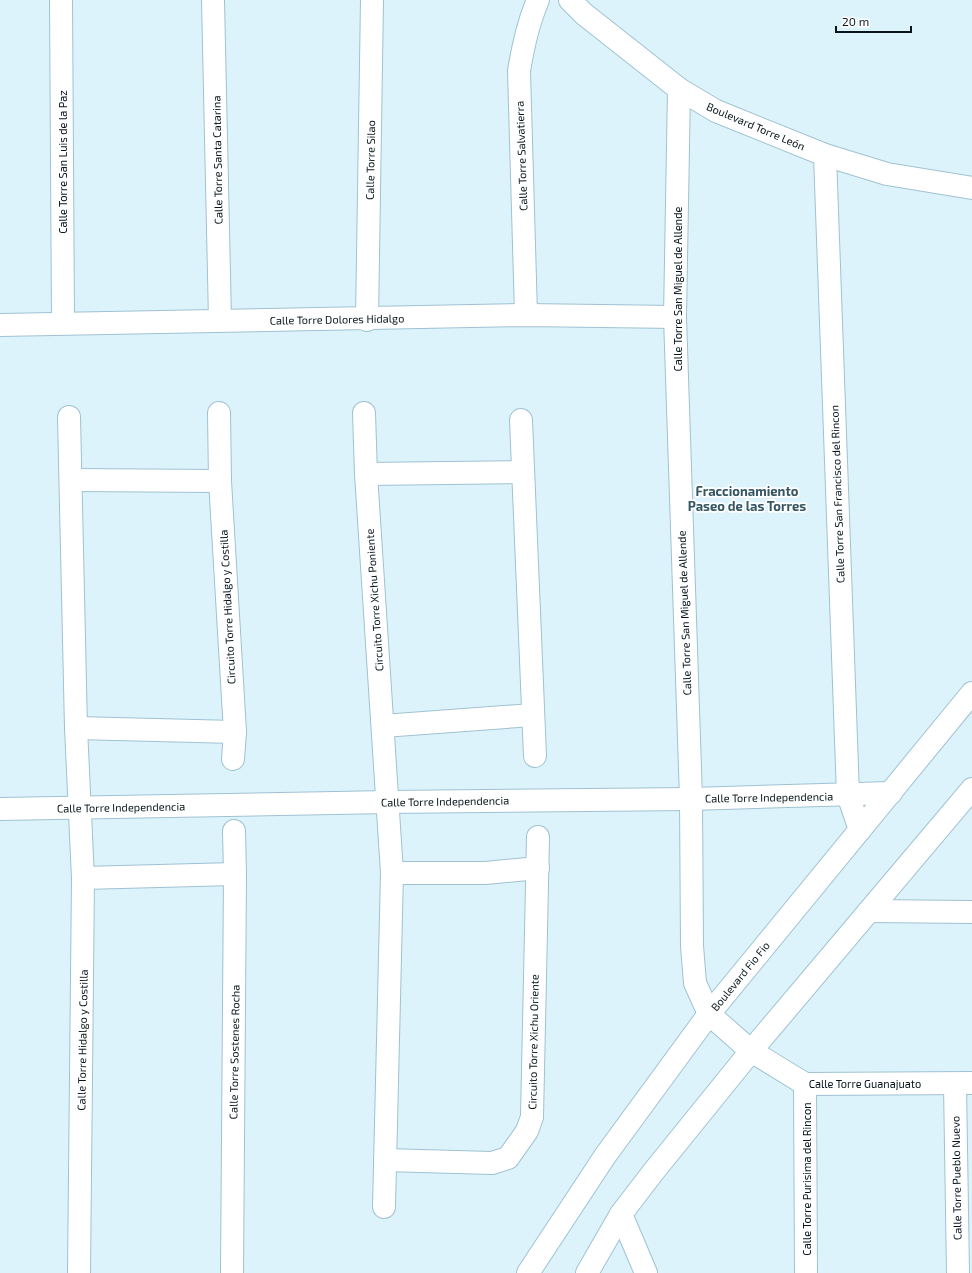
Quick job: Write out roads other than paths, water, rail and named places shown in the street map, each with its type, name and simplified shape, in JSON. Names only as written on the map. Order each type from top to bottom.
[{"type":"street","name":"Calle Torre San Luis de la Paz","points":[[61,0],[63,324]]},
{"type":"street","name":"Calle Torre Santa Catarina","points":[[213,0],[220,320]]},
{"type":"street","name":"Calle Torre Silao","points":[[367,320],[372,0]]},
{"type":"street","name":"Calle Torre Salvatierra","points":[[526,315],[519,71],[528,24],[538,0]]},
{"type":"street","name":"Boulevard Torre León","points":[[570,0],[584,14],[679,89],[716,111],[825,155],[887,174],[972,188]]},
{"type":"street","name":"Calle Torre San Miguel de Allende","points":[[679,89],[675,316],[691,799],[692,946],[695,983],[709,1014]]},
{"type":"street","name":"Calle Torre San Francisco del Rincon","points":[[825,155],[848,795],[860,830]]},
{"type":"street","name":"Calle Torre Dolores Hidalgo","points":[[0,325],[220,320],[367,320],[526,315],[675,316]]},
{"type":"street","name":"Circuito Torre Hidalgo y Costilla","points":[[219,413],[220,481],[235,732],[232,759]]},
{"type":"street","name":"Circuito Torre Xichu Poniente","points":[[364,413],[366,474],[388,802]]},
{"type":"street","points":[[69,417],[76,728],[80,807]]},
{"type":"street","points":[[521,420],[532,715],[535,756]]},
{"type":"street","points":[[366,474],[522,472]]},
{"type":"street","points":[[71,480],[220,481]]},
{"type":"street","name":"Boulevard Fio Fio","points":[[528,1273],[609,1150],[709,1014],[972,693]]},
{"type":"street","points":[[383,726],[532,715]]},
{"type":"street","points":[[76,728],[235,732]]},
{"type":"street","points":[[587,1273],[621,1214],[751,1051],[972,789]]},
{"type":"street","name":"Calle Torre Independencia","points":[[0,809],[388,802],[691,799],[891,793]]},
{"type":"street","points":[[384,1207],[392,873],[388,802]]},
{"type":"street","name":"Calle Torre Hidalgo y Costilla","points":[[80,807],[83,878],[80,1273]]},
{"type":"street","name":"Calle Torre Sostenes Rocha","points":[[232,1273],[234,831]]},
{"type":"street","name":"Circuito Torre Xichu Oriente","points":[[385,1160],[492,1163],[508,1158],[527,1131],[532,1117],[538,837]]},
{"type":"street","points":[[392,873],[485,873],[538,868]]},
{"type":"street","points":[[83,878],[235,874]]},
{"type":"street","points":[[869,911],[972,912]]},
{"type":"street","name":"Calle Torre Guanajuato","points":[[709,1014],[751,1051],[805,1084],[964,1084]]},
{"type":"street","name":"Calle Torre Purisima del Rincon","points":[[805,1084],[806,1273]]},
{"type":"street","name":"Calle Torre Pueblo Nuevo","points":[[958,1273],[964,1084]]},
{"type":"street","points":[[621,1214],[646,1273]]},
{"type":"district","name":"Fraccionamiento Paseo de las Torres","points":[[747,498]]}]
